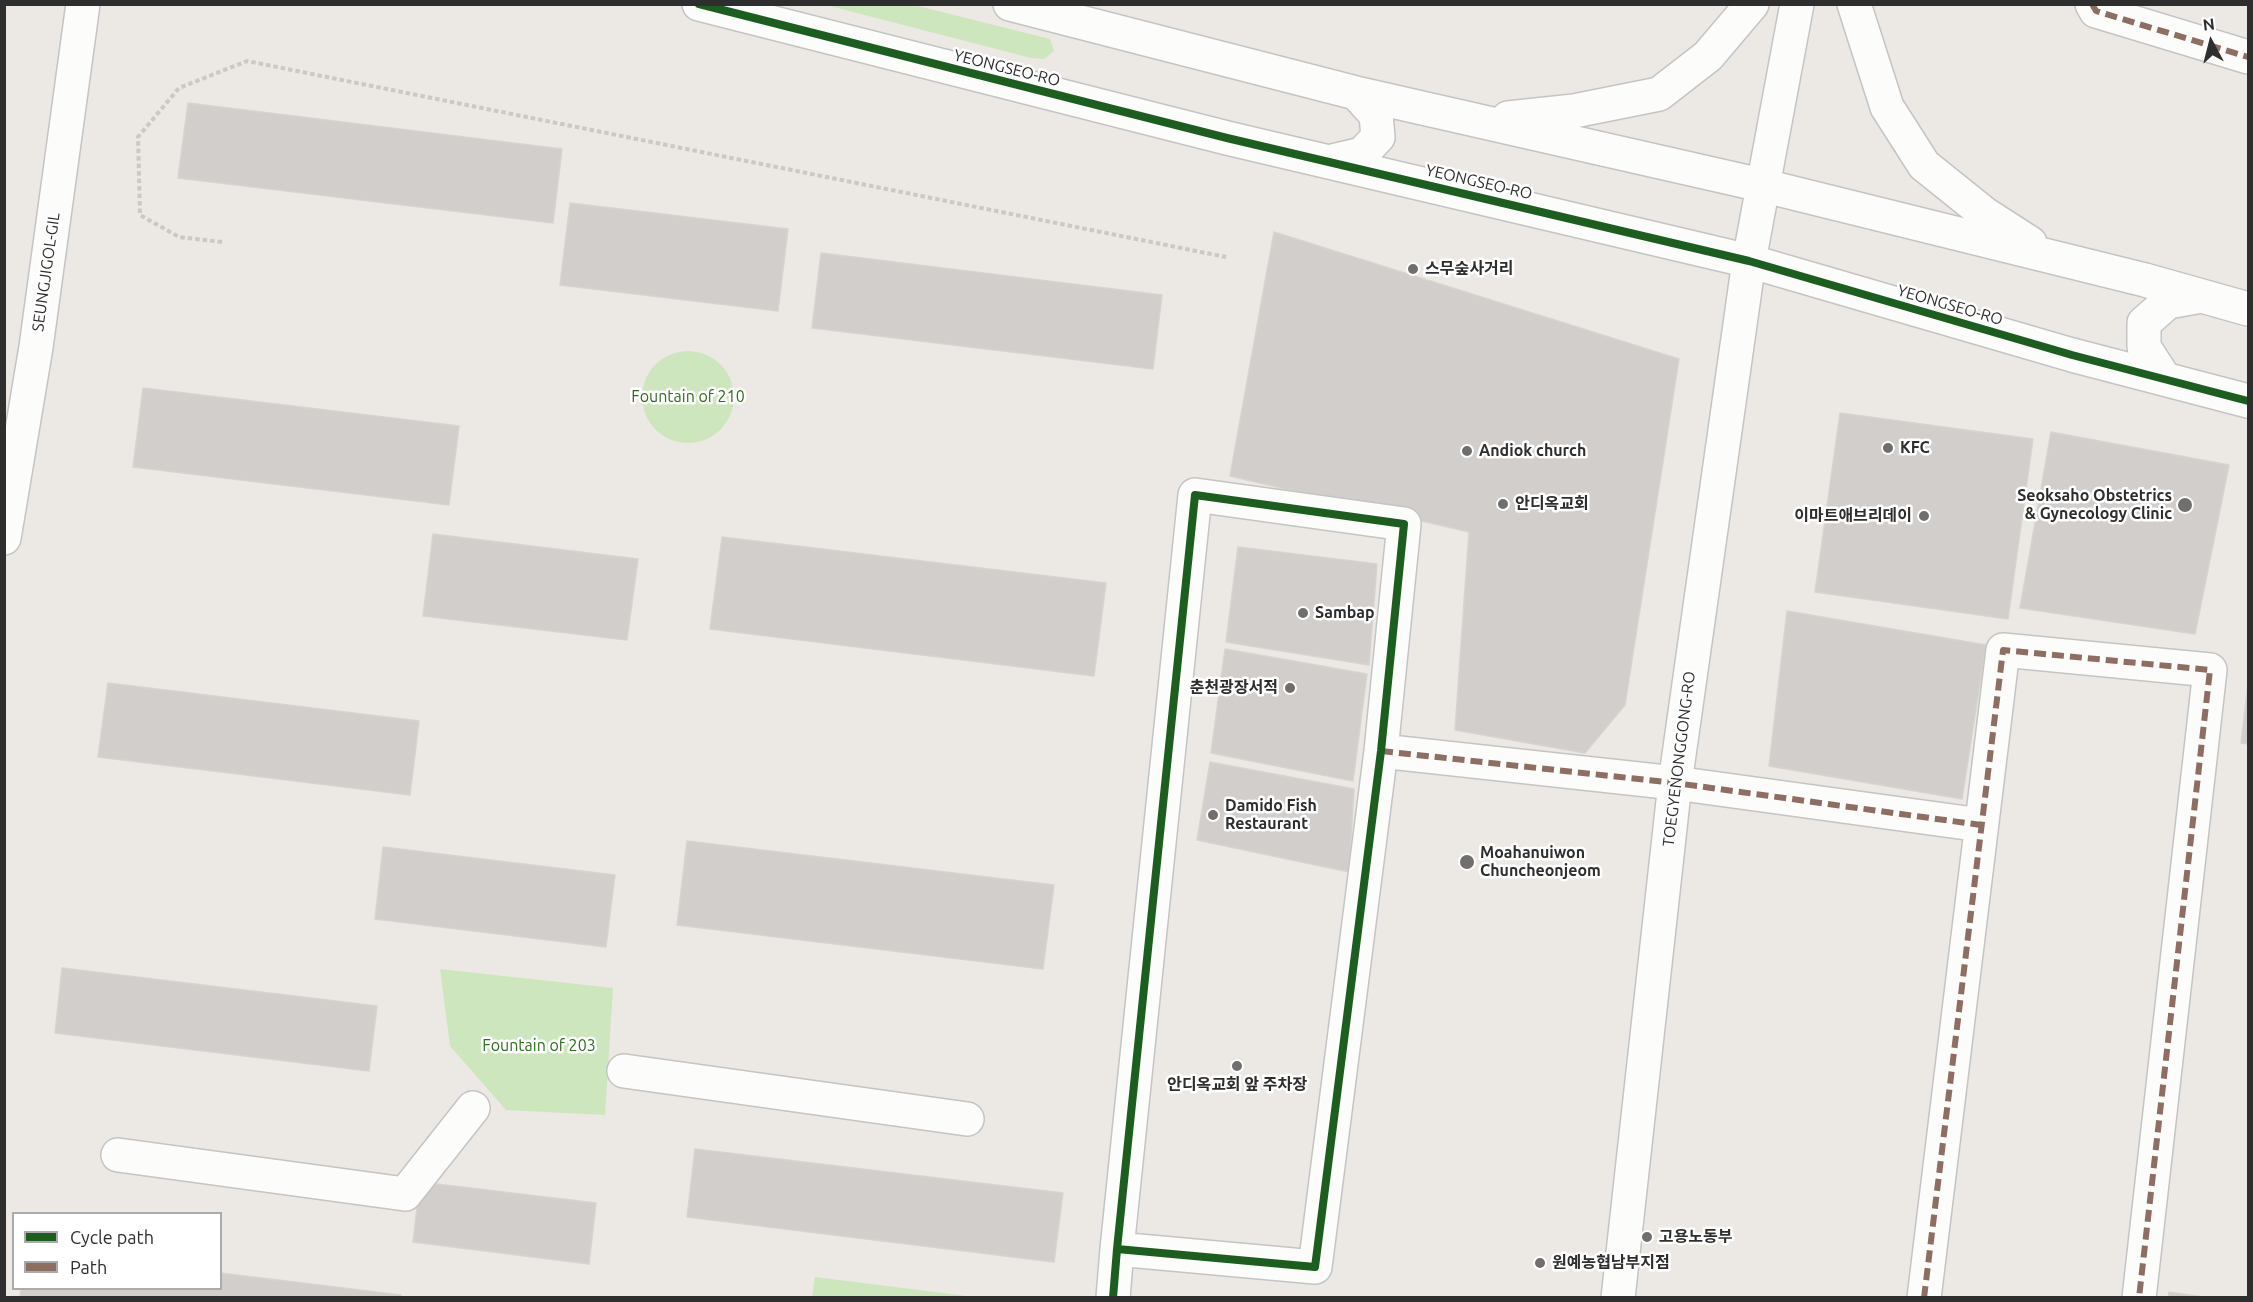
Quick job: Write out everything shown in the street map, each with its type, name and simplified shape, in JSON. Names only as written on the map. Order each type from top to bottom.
[{"type":"street","name":"SEUNGJIGOL-GIL","points":[[4,538],[36,347],[83,4]]},
{"type":"street","name":"YEONGSEO-RO","points":[[699,4],[1215,135],[1749,261],[2072,355],[2248,401]]},
{"type":"street","points":[[1010,4],[1356,93],[1761,185],[2052,257],[2248,309]]},
{"type":"street","points":[[1481,121],[1574,111],[1659,94],[1708,56],[1752,4]]},
{"type":"street","name":"TOEGYENONGGONG-RO","points":[[1618,1298],[1675,783],[1755,222],[1797,4]]},
{"type":"street","points":[[1854,4],[1887,107],[1924,165],[1985,214],[2052,257]]},
{"type":"street","points":[[2092,4],[2096,11],[2248,57]]},
{"type":"street","points":[[1332,161],[1362,154],[1378,137],[1376,115],[1356,93]]},
{"type":"street","points":[[2164,378],[2144,347],[2144,323],[2168,302],[2203,296]]},
{"type":"street","points":[[1113,1298],[1117,1249],[1195,495],[1404,524],[1381,751],[1315,1267],[1117,1249]]},
{"type":"street","points":[[1924,1298],[2003,650],[2210,670],[2139,1298]]},
{"type":"street","points":[[1381,751],[1675,783],[1981,825]]},
{"type":"street","points":[[624,1071],[967,1119]]},
{"type":"street","points":[[118,1155],[405,1194],[473,1108]]},
{"type":"path","points":[[222,242],[179,237],[140,215],[138,137],[180,88],[247,62],[1226,257]]},
{"type":"green space","points":[[826,5],[914,5],[1050,39],[1054,51],[1044,59],[1031,58]]},
{"type":"green space","name":"Fountain of 210","points":[[679,351],[697,351],[714,358],[727,371],[734,388],[734,406],[727,423],[714,436],[697,443],[679,443],[662,436],[649,423],[642,406],[642,388],[649,371],[662,358]]},
{"type":"green space","name":"Fountain of 203","points":[[440,969],[613,988],[605,1115],[506,1110],[450,1046]]},
{"type":"green space","points":[[815,1277],[975,1297],[812,1297]]},
{"type":"building","points":[[188,103],[562,149],[553,223],[178,178]]},
{"type":"building","points":[[570,203],[788,229],[778,311],[560,285]]},
{"type":"building","name":"안디옥교회","points":[[1274,232],[1679,359],[1625,705],[1585,753],[1455,730],[1469,532],[1230,476]]},
{"type":"building","points":[[821,253],[1162,295],[1153,369],[812,328]]},
{"type":"building","points":[[143,388],[459,426],[449,505],[133,467]]},
{"type":"building","name":"이마트애브리데이","points":[[1840,413],[2033,439],[2008,619],[1815,592]]},
{"type":"building","points":[[2051,432],[2229,465],[2195,634],[2020,608]]},
{"type":"building","points":[[433,534],[638,559],[627,640],[423,616]]},
{"type":"building","points":[[722,537],[1106,583],[1094,676],[710,629]]},
{"type":"building","points":[[1238,547],[1377,564],[1369,665],[1226,642]]},
{"type":"building","points":[[1787,611],[1986,645],[1962,799],[1769,766]]},
{"type":"building","points":[[1225,649],[1367,674],[1353,781],[1211,753]]},
{"type":"building","points":[[108,683],[419,721],[410,795],[98,757]]},
{"type":"building","points":[[2248,684],[2248,744],[2241,743]]},
{"type":"building","points":[[1210,762],[1354,789],[1349,872],[1197,840]]},
{"type":"building","points":[[687,841],[1054,885],[1043,969],[677,925]]},
{"type":"building","points":[[383,847],[615,875],[606,947],[375,919]]},
{"type":"building","points":[[62,968],[377,1006],[369,1071],[55,1033]]},
{"type":"building","points":[[695,1149],[1063,1193],[1054,1262],[687,1217]]},
{"type":"building","points":[[420,1182],[596,1203],[589,1264],[413,1242]]},
{"type":"building","points":[[222,1273],[401,1295],[400,1298],[20,1298],[21,1290],[222,1290]]},
{"type":"building","points":[[2169,1292],[2210,1298],[2168,1298]]},
{"type":"marked path","points":[[2092,4],[2096,11],[2248,57]]},
{"type":"marked path","points":[[1924,1298],[2003,650],[2210,670],[2139,1298]]},
{"type":"marked path","points":[[1381,751],[1675,783],[1981,825]]},
{"type":"cycle path","points":[[699,4],[1227,138],[1749,261],[2072,355],[2248,401]]},
{"type":"cycle path","points":[[1113,1298],[1117,1249],[1195,495],[1404,524],[1381,751],[1315,1267],[1117,1249]]},
{"type":"place","name":"스무숲사거리","points":[[1413,269]]},
{"type":"place","name":"KFC","points":[[1888,448]]},
{"type":"place","name":"Andiok church","points":[[1467,451]]},
{"type":"place","name":"안디옥교회","points":[[1503,504]]},
{"type":"place","name":"Seoksaho Obstetrics & Gynecology Clinic","points":[[2185,505]]},
{"type":"place","name":"이마트애브리데이","points":[[1924,516]]},
{"type":"place","name":"Sambap","points":[[1303,613]]},
{"type":"place","name":"춘천광장서적","points":[[1290,688]]},
{"type":"place","name":"Damido Fish Restaurant","points":[[1213,815]]},
{"type":"place","name":"Moahanuiwon Chuncheonjeom","points":[[1467,862]]},
{"type":"place","name":"안디옥교회 앞 주차장","points":[[1237,1066]]},
{"type":"place","name":"고용노동부","points":[[1647,1237]]},
{"type":"place","name":"원예농협남부지점","points":[[1540,1263]]}]
